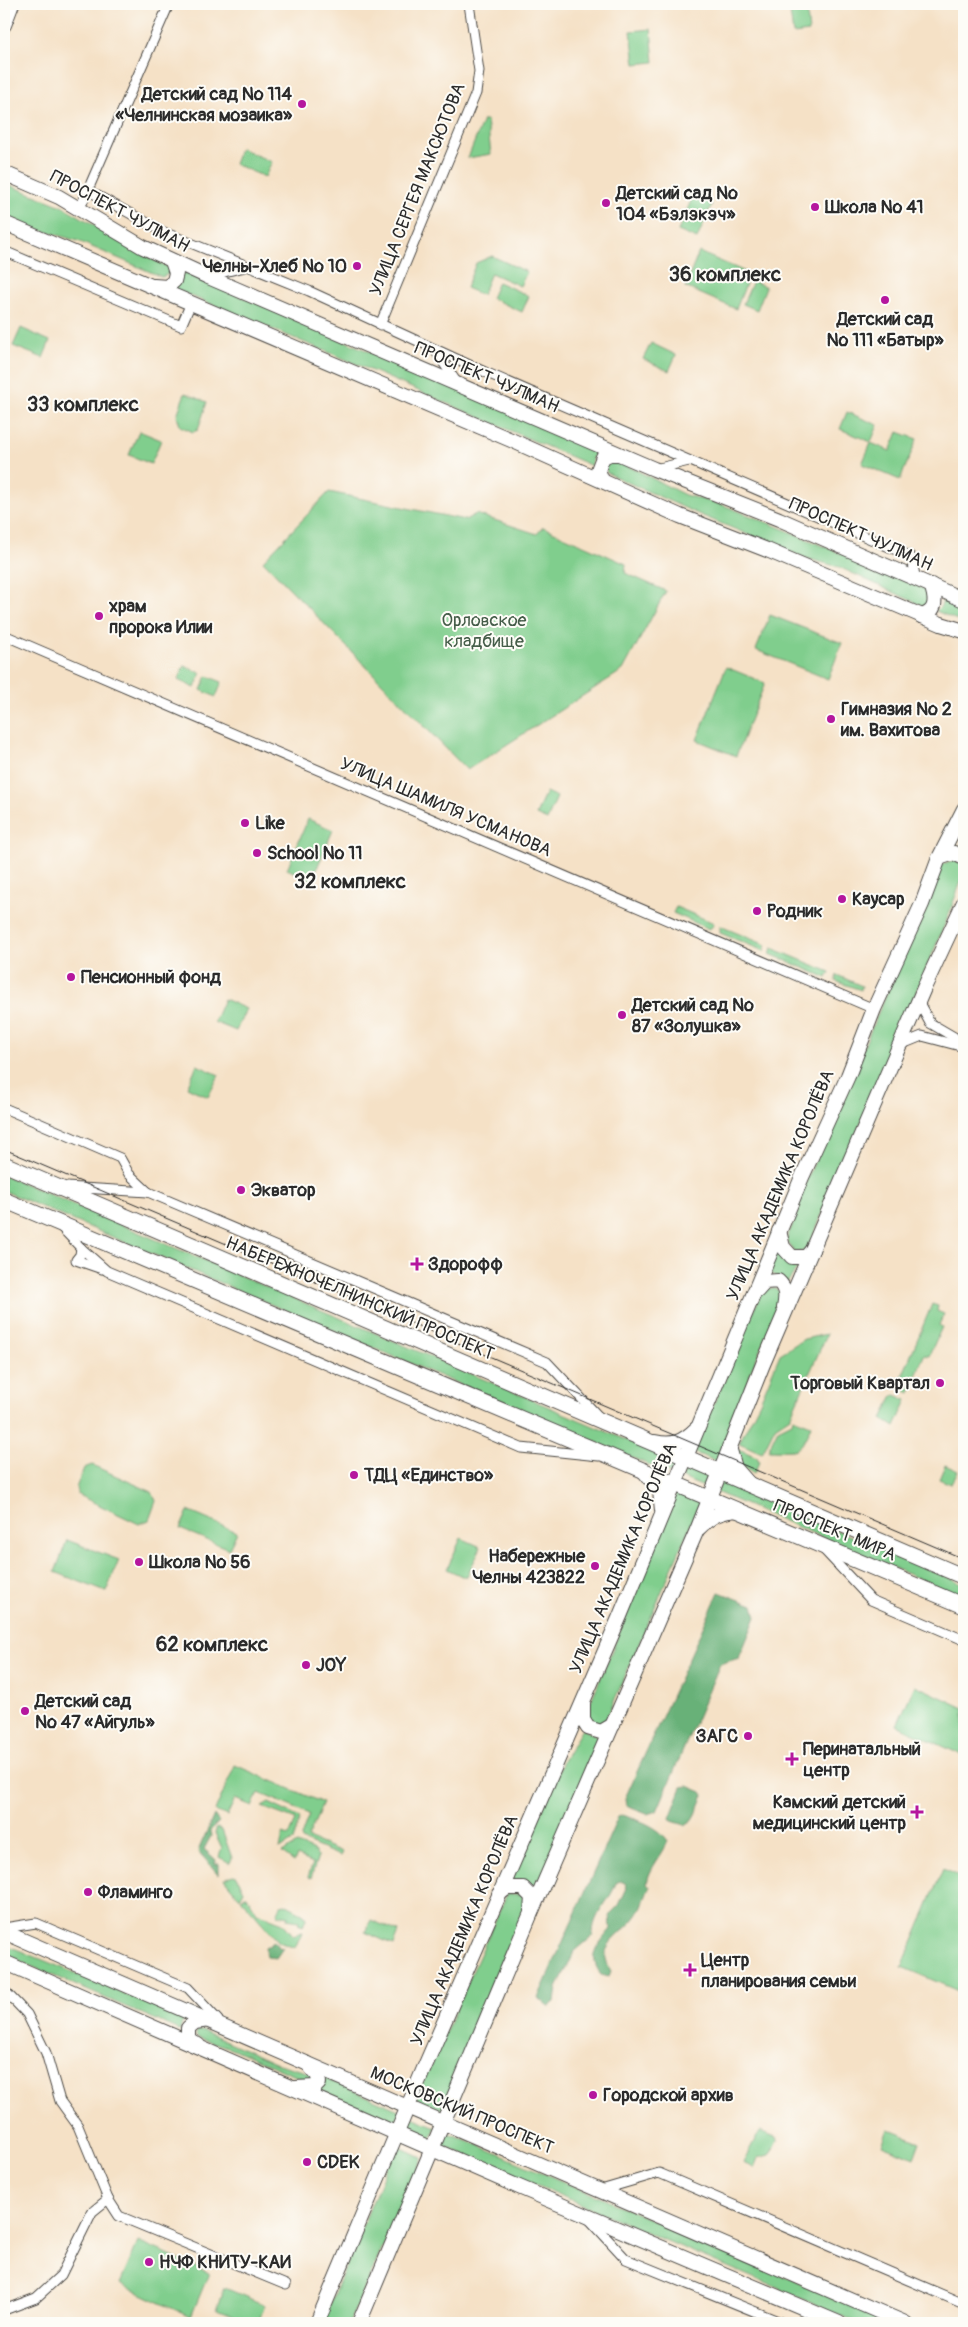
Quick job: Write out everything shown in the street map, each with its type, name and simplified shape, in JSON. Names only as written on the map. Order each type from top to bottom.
[{"type":"main road","points":[[4,26],[12,4]]},
{"type":"main road","name":"ПРОСПЕКТ ЧУЛМАН","points":[[4,173],[80,208],[144,247],[172,261],[618,454],[779,519],[964,600]]},
{"type":"main road","points":[[4,223],[602,480],[680,516],[921,616],[964,631]]},
{"type":"main road","points":[[153,286],[167,287],[174,281],[176,273],[172,261]]},
{"type":"main road","points":[[602,480],[598,470],[603,457],[610,454],[618,454]]},
{"type":"main road","points":[[921,616],[935,606],[936,599],[931,585]]},
{"type":"main road","points":[[941,624],[964,642]]},
{"type":"main road","name":"УЛИЦА АКАДЕМИКА КОРОЛЁВА","points":[[317,2323],[675,1483],[779,1231],[848,1076],[874,1009],[922,904],[939,858],[964,809]]},
{"type":"main road","points":[[939,858],[954,853],[964,858]]},
{"type":"main road","points":[[359,2323],[531,1913],[697,1530],[729,1446],[918,1001],[964,902]]},
{"type":"main road","name":"НАБЕРЕЖНОЧЕЛНИНСКИЙ ПРОСПЕКТ","points":[[4,1164],[703,1465]]},
{"type":"main road","points":[[4,1200],[675,1483]]},
{"type":"main road","points":[[779,1231],[782,1247],[792,1257],[806,1257],[812,1250]]},
{"type":"main road","points":[[753,1295],[765,1282],[778,1282],[784,1287],[786,1299],[780,1326]]},
{"type":"main road","points":[[652,1442],[669,1445],[679,1442],[687,1438],[698,1426]]},
{"type":"main road","points":[[729,1446],[735,1468],[750,1485]]},
{"type":"main road","name":"ПРОСПЕКТ МИРА","points":[[703,1465],[962,1574]]},
{"type":"main road","points":[[640,1468],[660,1491],[663,1501],[661,1514]]},
{"type":"main road","name":"ПРОСПЕКТ МИРА","points":[[675,1483],[816,1541],[964,1606]]},
{"type":"main road","points":[[697,1530],[709,1518],[718,1513],[740,1510]]},
{"type":"main road","points":[[582,1702],[584,1720],[588,1728],[601,1732],[613,1725]]},
{"type":"main road","points":[[499,1894],[507,1888],[523,1888],[532,1897],[531,1913]]},
{"type":"main road","name":"МОСКОВСКИЙ ПРОСПЕКТ","points":[[4,1932],[905,2323]]},
{"type":"main road","points":[[4,1962],[296,2088],[397,2134],[839,2323]]},
{"type":"main road","points":[[207,2051],[188,2038],[188,2028],[195,2022],[210,2020]]},
{"type":"main road","points":[[296,2088],[314,2087],[318,2083],[318,2076],[307,2063]]},
{"type":"street","points":[[80,208],[170,4]]},
{"type":"street","name":"УЛИЦА СЕРГЕЯ МАКСЮТОВА","points":[[380,325],[476,93],[479,71],[469,4]]},
{"type":"street","points":[[89,191],[166,233],[309,291],[434,349],[910,556],[913,562],[915,578]]},
{"type":"street","points":[[4,251],[182,326],[191,303]]},
{"type":"street","points":[[206,276],[249,266]]},
{"type":"street","points":[[434,349],[459,385]]},
{"type":"street","points":[[654,469],[689,461]]},
{"type":"street","name":"УЛИЦА ШАМИЛЯ УСМАНОВА","points":[[4,635],[874,1009]]},
{"type":"street","points":[[918,1001],[930,1022],[954,1037],[963,1046]]},
{"type":"street","points":[[900,1045],[922,1036],[963,1046]]},
{"type":"street","points":[[4,1108],[120,1158],[129,1174],[148,1192]]},
{"type":"street","points":[[52,1186],[148,1192],[547,1362],[607,1424]]},
{"type":"street","points":[[56,1222],[80,1248],[107,1271],[521,1448],[610,1456]]},
{"type":"street","points":[[816,1541],[871,1600],[964,1640]]},
{"type":"street","points":[[4,1928],[36,1923],[188,1988],[228,2029]]},
{"type":"street","points":[[4,1990],[27,2014],[46,2053],[60,2101],[78,2126],[108,2199],[120,2216],[286,2284]]},
{"type":"street","points":[[601,2190],[659,2173],[964,2304]]},
{"type":"street","points":[[4,2310],[36,2298],[61,2275],[92,2212],[108,2199]]},
{"type":"street","points":[[583,2213],[626,2259],[783,2323]]},
{"type":"green space","points":[[789,4],[806,4],[809,32],[793,34]]},
{"type":"green space","points":[[651,29],[654,62],[635,64],[631,31]]},
{"type":"green space","points":[[483,120],[487,120],[491,154],[468,158]]},
{"type":"green space","points":[[240,148],[272,162],[265,177],[234,164]]},
{"type":"green space","points":[[4,183],[62,206],[168,267],[170,273],[162,277],[78,241],[30,227],[4,215]]},
{"type":"green space","points":[[693,196],[712,204],[697,239],[678,231]]},
{"type":"green space","points":[[699,252],[750,274],[736,309],[685,287]]},
{"type":"green space","points":[[492,256],[527,272],[520,286],[491,273],[482,295],[466,288],[476,263]]},
{"type":"green space","points":[[180,270],[600,451],[592,458],[592,466],[340,357],[174,289]]},
{"type":"green space","points":[[753,281],[766,287],[757,310],[743,304]]},
{"type":"green space","points":[[498,282],[529,296],[522,312],[491,298]]},
{"type":"green space","points":[[21,328],[50,341],[43,358],[13,346]]},
{"type":"green space","points":[[651,343],[676,355],[669,371],[643,359]]},
{"type":"green space","points":[[185,393],[207,402],[198,430],[193,432],[180,426],[177,415]]},
{"type":"green space","points":[[847,412],[878,425],[871,442],[840,429]]},
{"type":"green space","points":[[139,431],[161,440],[151,464],[129,455]]},
{"type":"green space","points":[[898,432],[917,439],[900,480],[862,464],[871,443],[890,451]]},
{"type":"green space","points":[[612,458],[685,495],[723,505],[927,590],[930,595],[928,605],[923,606],[839,567],[805,558],[698,514],[607,473],[604,464]]},
{"type":"green space","name":"Орловское кладбище","points":[[329,492],[465,520],[476,514],[537,534],[543,527],[626,564],[625,573],[666,591],[623,670],[467,770],[263,561]]},
{"type":"green space","points":[[944,598],[964,604],[964,623],[936,611],[941,606]]},
{"type":"green space","points":[[770,615],[842,643],[828,679],[756,650]]},
{"type":"green space","points":[[184,666],[201,673],[195,688],[178,680]]},
{"type":"green space","points":[[726,667],[765,683],[736,756],[697,740]]},
{"type":"green space","points":[[207,676],[222,682],[216,697],[201,690]]},
{"type":"green space","points":[[546,792],[557,797],[547,820],[536,815]]},
{"type":"green space","points":[[308,819],[333,830],[312,880],[287,869]]},
{"type":"green space","points":[[954,860],[962,864],[964,874],[945,924],[807,1250],[795,1253],[786,1240],[799,1209],[799,1198],[942,864]]},
{"type":"green space","points":[[676,907],[714,923],[709,929],[673,913]]},
{"type":"green space","points":[[720,926],[766,945],[764,951],[720,933]]},
{"type":"green space","points":[[772,948],[830,972],[827,978],[770,954]]},
{"type":"green space","points":[[837,975],[862,986],[861,990],[835,981]]},
{"type":"green space","points":[[224,999],[246,1009],[236,1031],[214,1022]]},
{"type":"green space","points":[[197,1065],[219,1075],[208,1097],[187,1087]]},
{"type":"green space","points":[[4,1175],[678,1462],[673,1475],[4,1191]]},
{"type":"green space","points":[[777,1250],[802,1262],[787,1283],[773,1274],[767,1274]]},
{"type":"green space","points":[[773,1288],[779,1291],[781,1300],[749,1376],[741,1407],[717,1462],[693,1452],[763,1289]]},
{"type":"green space","points":[[932,1304],[938,1306],[937,1311],[944,1314],[939,1325],[942,1327],[929,1356],[924,1355],[910,1393],[899,1387],[899,1384]]},
{"type":"green space","points":[[827,1334],[790,1417],[775,1427],[762,1453],[739,1443],[760,1402],[780,1354],[804,1339]]},
{"type":"green space","points":[[895,1395],[907,1400],[895,1427],[882,1419],[892,1397]]},
{"type":"green space","points":[[793,1418],[811,1425],[804,1442],[797,1449],[768,1450],[778,1429],[792,1422]]},
{"type":"green space","points":[[736,1448],[757,1457],[759,1462],[754,1474],[738,1464]]},
{"type":"green space","points":[[92,1465],[152,1492],[156,1501],[149,1520],[139,1524],[78,1495],[76,1488],[84,1468]]},
{"type":"green space","points":[[945,1465],[958,1471],[951,1484],[939,1479]]},
{"type":"green space","points":[[687,1466],[711,1476],[706,1488],[682,1478]]},
{"type":"green space","points":[[721,1481],[964,1584],[964,1598],[716,1492]]},
{"type":"green space","points":[[677,1491],[701,1501],[606,1720],[602,1723],[593,1722],[589,1719],[588,1708]]},
{"type":"green space","points":[[188,1511],[237,1532],[229,1549],[180,1529]]},
{"type":"green space","points":[[461,1538],[481,1547],[466,1578],[447,1569]]},
{"type":"green space","points":[[67,1540],[119,1560],[106,1592],[55,1572]]},
{"type":"green space","points":[[719,1592],[753,1605],[756,1617],[739,1658],[720,1664],[657,1811],[647,1814],[626,1806],[625,1798]]},
{"type":"green space","points":[[915,1685],[964,1708],[964,1756],[897,1725]]},
{"type":"green space","points":[[582,1729],[602,1738],[535,1893],[523,1882],[511,1881],[563,1761]]},
{"type":"green space","points":[[235,1765],[323,1803],[308,1838],[342,1852],[340,1856],[302,1840],[301,1837],[309,1814],[259,1793],[252,1806],[235,1799],[227,1816],[215,1811]]},
{"type":"green space","points":[[688,1786],[702,1792],[704,1795],[694,1819],[685,1825],[672,1821],[670,1818],[682,1787]]},
{"type":"green space","points":[[269,1803],[300,1818],[293,1841],[280,1849],[283,1834],[289,1836],[296,1820],[262,1807]]},
{"type":"green space","points":[[214,1815],[219,1822],[210,1831],[211,1836],[204,1849],[216,1860],[215,1864],[219,1864],[219,1875],[198,1851]]},
{"type":"green space","points":[[622,1815],[641,1821],[654,1828],[668,1841],[648,1877],[647,1883],[650,1886],[640,1911],[611,1941],[607,1948],[607,1962],[611,1971],[609,1976],[601,1974],[595,1962],[595,1956],[596,1950],[611,1929],[610,1914],[619,1905],[627,1888],[625,1883],[620,1881],[616,1883],[595,1921],[593,1936],[574,1952],[557,1988],[555,2002],[548,2007],[538,1998],[618,1817]]},
{"type":"green space","points":[[217,1828],[222,1830],[232,1858],[230,1863],[219,1857],[222,1848],[215,1833]]},
{"type":"green space","points":[[297,1844],[314,1851],[318,1856],[311,1878],[308,1877],[313,1863],[297,1856],[294,1862],[282,1853]]},
{"type":"green space","points":[[943,1869],[964,1878],[963,1993],[902,1967]]},
{"type":"green space","points":[[233,1875],[237,1876],[244,1891],[240,1898],[224,1879]]},
{"type":"green space","points":[[507,1894],[522,1894],[528,1905],[442,2110],[416,2098]]},
{"type":"green space","points":[[247,1896],[257,1913],[283,1923],[293,1935],[302,1932],[295,1948],[279,1942],[241,1899]]},
{"type":"green space","points":[[285,1904],[304,1914],[306,1919],[303,1926],[298,1924],[299,1921],[287,1919],[288,1916],[277,1914],[281,1905]]},
{"type":"green space","points":[[371,1920],[399,1932],[394,1945],[365,1932]]},
{"type":"green space","points":[[274,1941],[278,1947],[283,1948],[276,1958],[267,1957],[265,1947]]},
{"type":"green space","points":[[4,1944],[187,2019],[182,2023],[180,2030],[26,1964],[4,1952]]},
{"type":"green space","points":[[197,2031],[204,2031],[275,2063],[310,2073],[312,2078],[307,2081],[231,2048],[198,2038],[196,2036]]},
{"type":"green space","points":[[322,2077],[401,2111],[395,2125],[316,2091]]},
{"type":"green space","points":[[410,2116],[436,2127],[430,2141],[404,2129]]},
{"type":"green space","points":[[888,2129],[920,2142],[914,2158],[882,2145]]},
{"type":"green space","points":[[445,2131],[893,2323],[859,2323],[440,2144]]},
{"type":"green space","points":[[760,2131],[778,2138],[770,2155],[758,2158],[754,2168],[743,2163]]},
{"type":"green space","points":[[396,2145],[423,2158],[349,2323],[322,2323]]},
{"type":"green space","points":[[138,2242],[209,2273],[191,2317],[120,2284]]},
{"type":"green space","points":[[225,2288],[265,2305],[258,2323],[251,2323],[217,2309]]},
{"type":"tram line","points":[[4,1149],[964,1559]]},
{"type":"place","name":"Детский сад № 114 «Челнинская мозаика»","points":[[302,104]]},
{"type":"place","name":"Детский сад № 104 «Бэлэкэч»","points":[[606,203]]},
{"type":"place","name":"Школа № 41","points":[[815,207]]},
{"type":"place","name":"Челны-Хлеб № 10","points":[[357,266]]},
{"type":"place","name":"Детский сад № 111 «Батыр»","points":[[885,300]]},
{"type":"place","name":"храм пророка Илии","points":[[99,616]]},
{"type":"place","name":"Гимназия № 2 им. Вахитова","points":[[831,719]]},
{"type":"place","name":"Like","points":[[245,823]]},
{"type":"place","name":"School № 11","points":[[257,853]]},
{"type":"place","name":"Каусар","points":[[842,899]]},
{"type":"place","name":"Родник","points":[[757,911]]},
{"type":"place","name":"Пенсионный фонд","points":[[71,977]]},
{"type":"place","name":"Детский сад № 87 «Золушка»","points":[[622,1015]]},
{"type":"place","name":"Экватор","points":[[241,1190]]},
{"type":"place","name":"Здорофф","points":[[417,1264]]},
{"type":"place","name":"Торговый Квартал","points":[[940,1383]]},
{"type":"place","name":"ТДЦ «Единство»","points":[[354,1475]]},
{"type":"place","name":"Школа № 56","points":[[139,1562]]},
{"type":"place","name":"Набережные Челны 423822","points":[[595,1566]]},
{"type":"place","name":"JOY","points":[[306,1665]]},
{"type":"place","name":"Детский сад № 47 «Айгуль»","points":[[25,1711]]},
{"type":"place","name":"ЗАГС","points":[[748,1736]]},
{"type":"place","name":"Перинатальный центр","points":[[792,1759]]},
{"type":"place","name":"Камский детский медицинский центр","points":[[917,1812]]},
{"type":"place","name":"Фламинго","points":[[88,1892]]},
{"type":"place","name":"Центр планирования семьи","points":[[690,1970]]},
{"type":"place","name":"Городской архив","points":[[593,2095]]},
{"type":"place","name":"CDEK","points":[[307,2162]]},
{"type":"place","name":"НЧФ КНИТУ-КАИ","points":[[149,2262]]},
{"type":"district","name":"36 комплекс","points":[[725,274]]},
{"type":"district","name":"33 комплекс","points":[[83,404]]},
{"type":"district","name":"32 комплекс","points":[[350,881]]},
{"type":"district","name":"62 комплекс","points":[[212,1644]]}]
